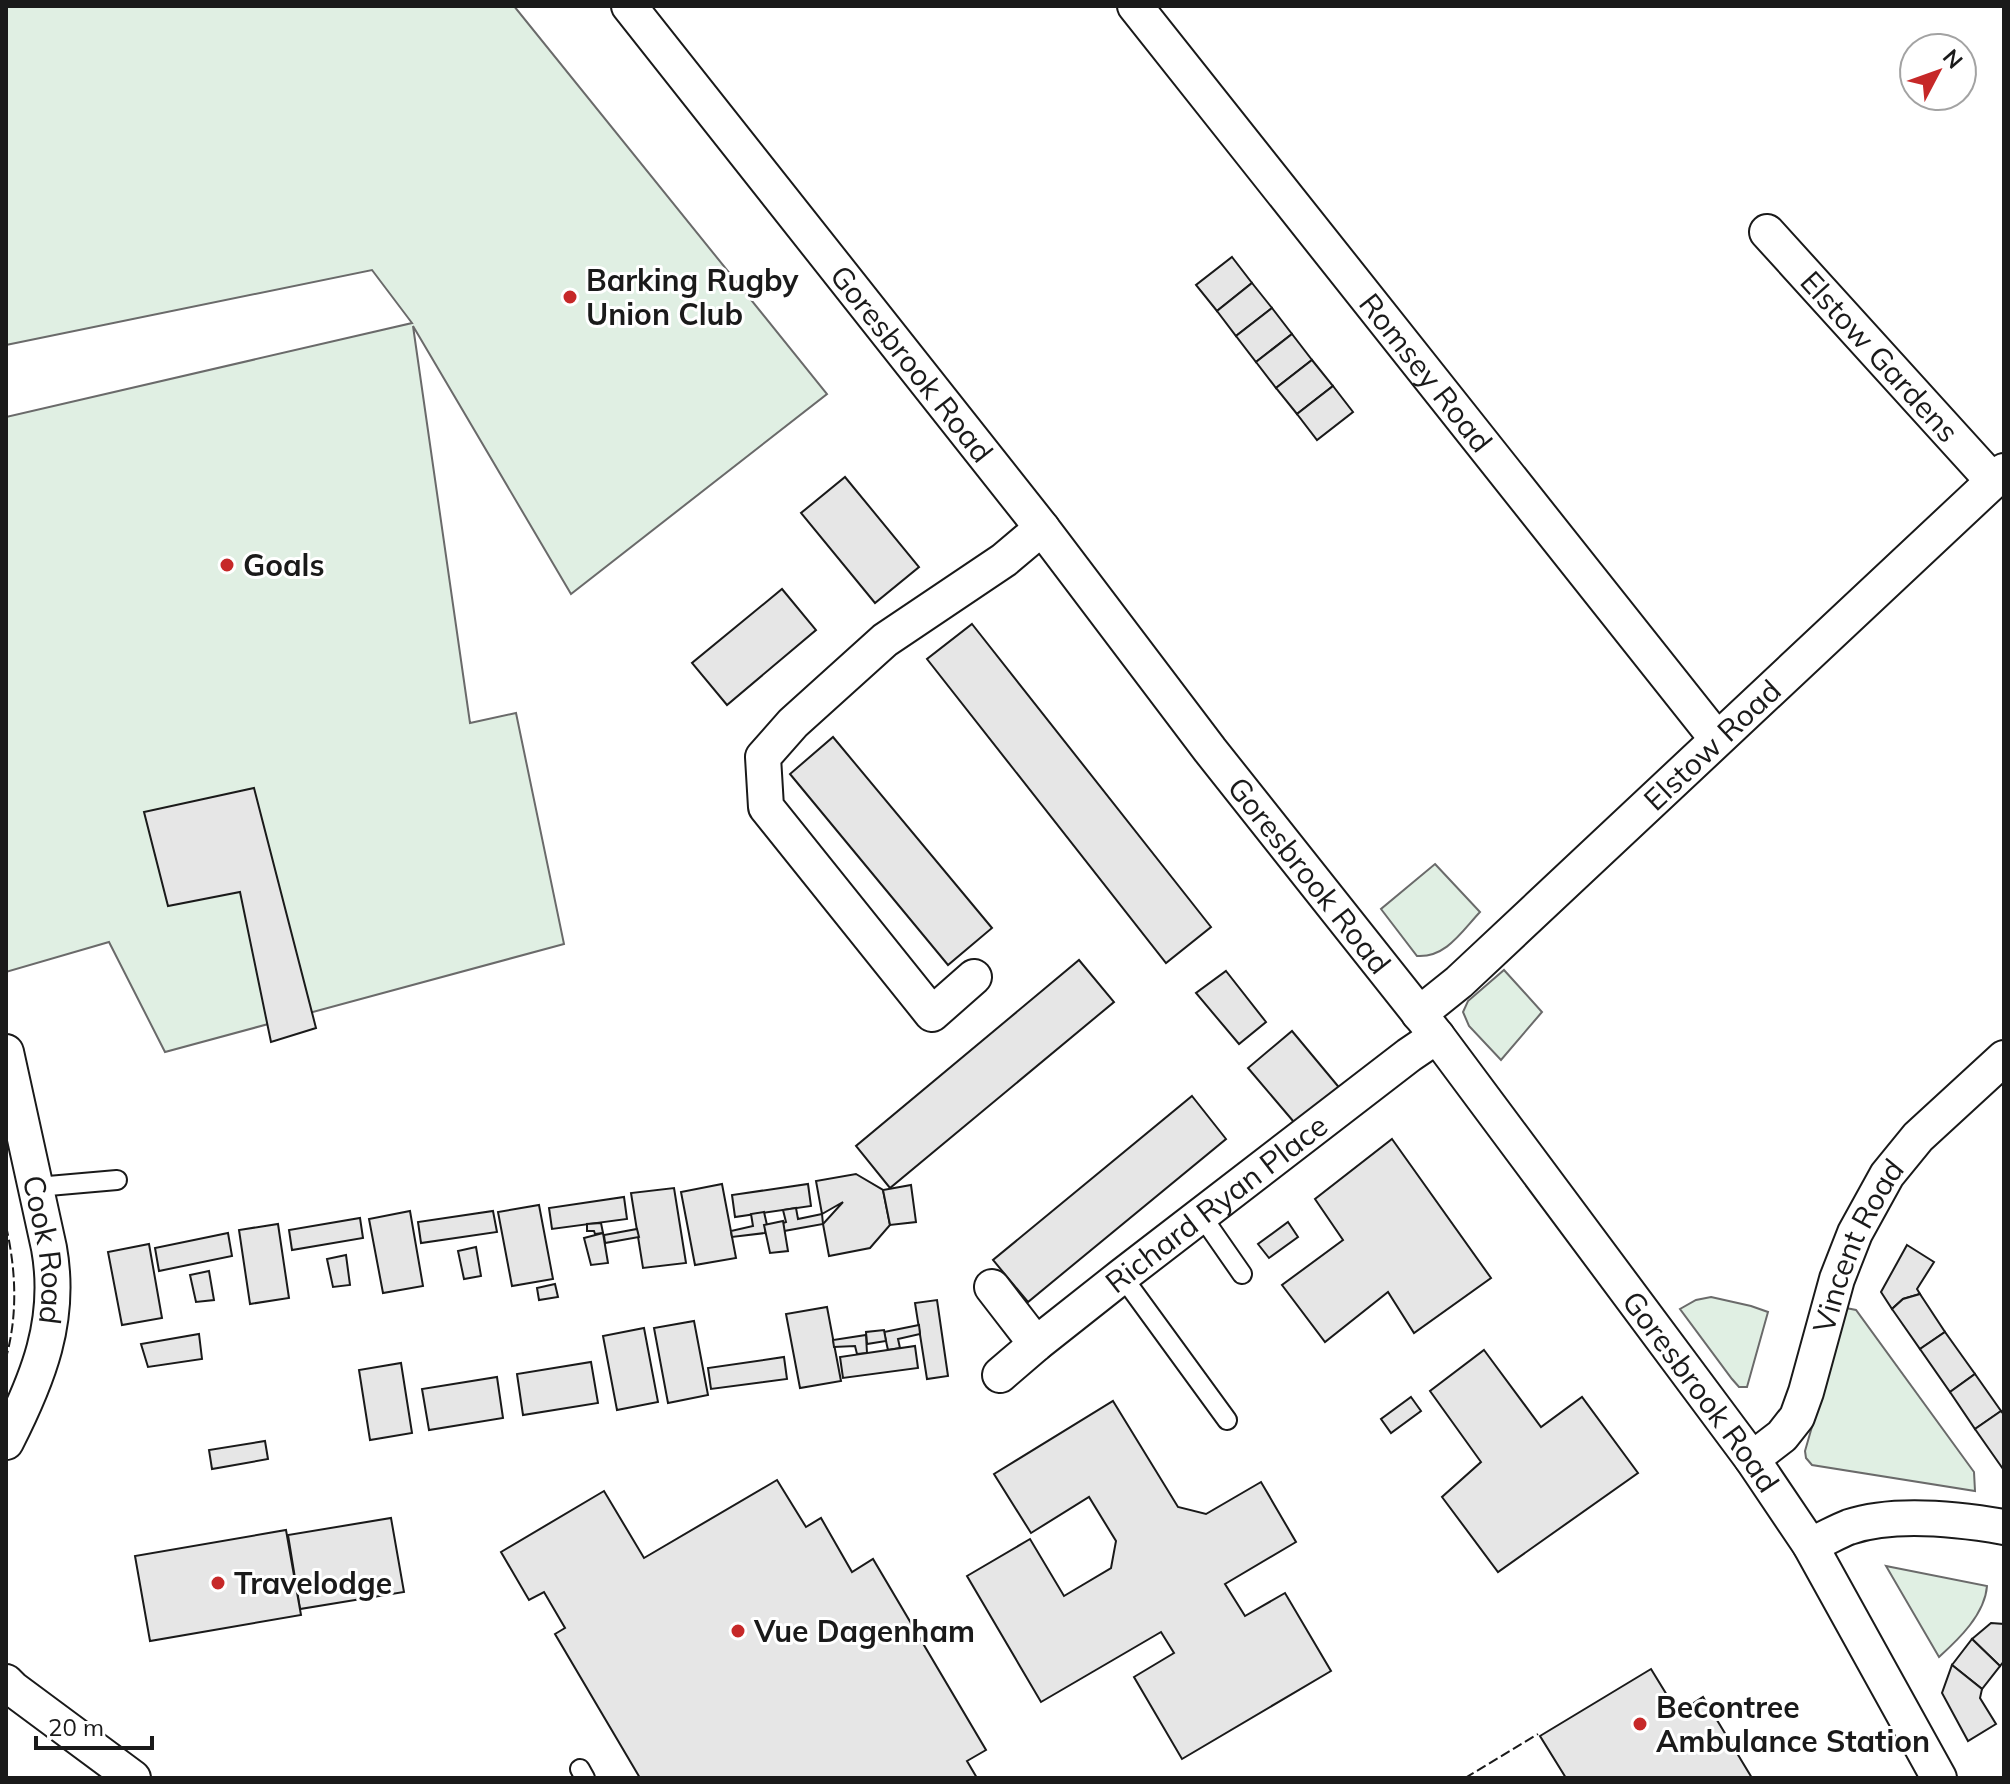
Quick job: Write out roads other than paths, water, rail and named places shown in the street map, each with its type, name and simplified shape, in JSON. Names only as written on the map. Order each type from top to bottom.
[{"type":"street","name":"Goresbrook Road","points":[[629,6],[1042,528],[1210,750],[1428,1025],[1752,1459],[1810,1545],[1939,1778]]},
{"type":"street","name":"Romsey Road","points":[[1135,6],[1717,739]]},
{"type":"street","name":"Elstow Gardens","points":[[1767,232],[1998,476]]},
{"type":"street","name":"Elstow Road","points":[[1428,1025],[1459,982],[1998,476]]},
{"type":"street","points":[[974,977],[932,1014],[766,807],[763,757],[793,723],[885,640],[1004,560],[1042,528]]},
{"type":"street","name":"Richard Ryan Place","points":[[1000,1375],[1122,1276],[1409,1055],[1428,1025]]},
{"type":"street","name":"Cook Road","points":[[6,1052],[54,1272],[54,1296],[45,1352],[6,1442]]},
{"type":"street","name":"Vincent Road","points":[[1752,1459],[1782,1436],[1797,1417],[1837,1279],[1855,1233],[1887,1175],[1918,1137],[2004,1058]]},
{"type":"street","points":[[992,1287],[1036,1344]]},
{"type":"street","points":[[1810,1545],[1849,1528],[1877,1521],[1917,1518],[2004,1527]]},
{"type":"street","points":[[6,1682],[133,1778]]},
{"type":"lane","points":[[37,1187],[117,1180]]},
{"type":"lane","points":[[1201,1215],[1242,1274]]},
{"type":"lane","points":[[1122,1276],[1227,1420]]},
{"type":"place","name":"Barking Rugby Union Club","points":[[570,297]]},
{"type":"place","name":"Goals","points":[[227,565]]},
{"type":"place","name":"Travelodge","points":[[218,1583]]},
{"type":"place","name":"Vue Dagenham","points":[[738,1631]]},
{"type":"place","name":"Becontree Ambulance Station","points":[[1640,1724]]}]
